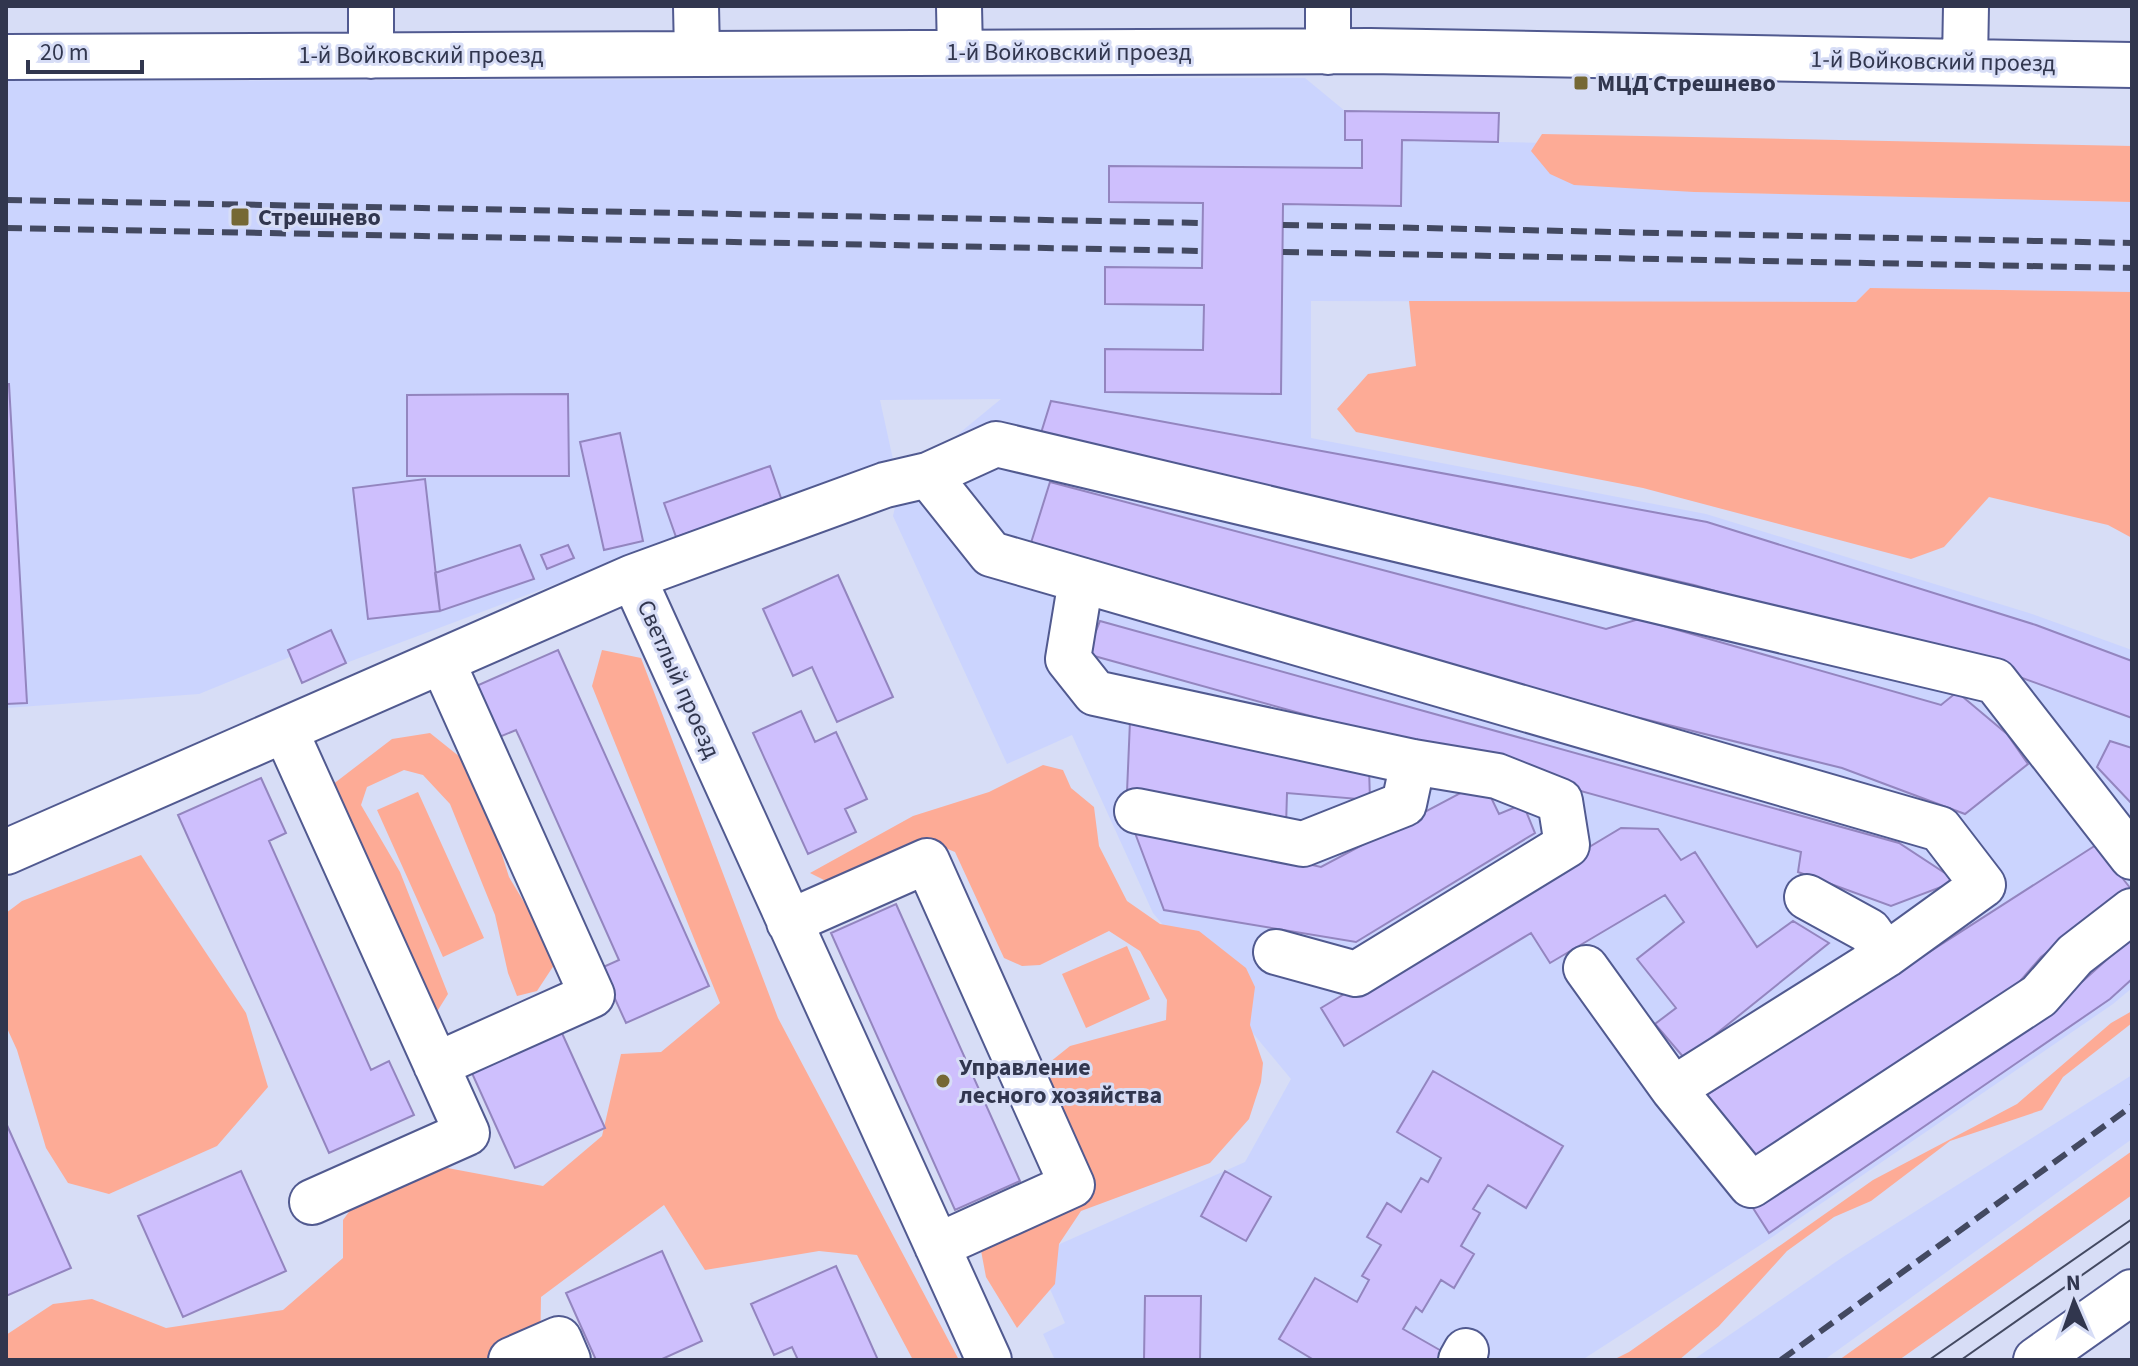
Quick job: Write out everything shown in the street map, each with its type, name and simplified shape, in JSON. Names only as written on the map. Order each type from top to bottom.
[{"type":"street","points":[[371,6],[371,56]]},
{"type":"street","points":[[696,6],[697,53]]},
{"type":"street","points":[[959,6],[960,52]]},
{"type":"street","points":[[1328,6],[1328,52]]},
{"type":"street","points":[[1965,61],[1966,6]]},
{"type":"street","name":"1-й Войковский проезд","points":[[6,57],[1328,52],[2132,65]]},
{"type":"street","points":[[633,577],[885,485],[928,475],[996,444],[1995,681],[2132,857]]},
{"type":"street","points":[[928,475],[991,554],[1940,829],[1983,885],[1886,955],[1673,1089]]},
{"type":"street","name":"Светлый проезд","points":[[6,852],[633,577],[989,1360]]},
{"type":"street","points":[[1081,580],[1068,659],[1095,693],[1413,762],[1497,776],[1560,801],[1567,845],[1356,974],[1276,952]]},
{"type":"street","points":[[436,1065],[592,995],[442,661]]},
{"type":"street","points":[[285,730],[467,1133],[312,1202]]},
{"type":"street","points":[[1137,811],[1303,844],[1404,804],[1413,762]]},
{"type":"street","points":[[789,922],[927,861],[1072,1185],[937,1246]]},
{"type":"street","points":[[1807,897],[1869,931],[1886,955]]},
{"type":"street","points":[[1586,968],[1673,1089],[1751,1185],[2039,996],[2075,955],[2132,911]]},
{"type":"street","points":[[2036,1360],[2132,1292]]},
{"type":"street","points":[[511,1360],[559,1339],[568,1360]]},
{"type":"shaded area","points":[[1305,78],[1345,111],[1499,113],[1499,142],[1681,146],[1694,192],[2132,202],[2132,292],[1870,288],[1856,302],[1311,301],[1311,438],[1706,514],[2029,613],[2132,650],[2132,988],[1765,1242],[1582,1360],[1055,1360],[1043,1334],[1065,1323],[1035,1255],[1245,1162],[1291,1079],[1153,913],[1072,735],[1007,764],[893,516],[901,481],[1001,399],[880,400],[894,464],[673,540],[346,663],[302,683],[290,657],[199,694],[6,708],[6,81]]},
{"type":"shaded area","points":[[1542,134],[2132,146],[2132,202],[1694,192],[1574,185],[1550,174],[1531,151]]},
{"type":"shaded area","points":[[1870,288],[2132,292],[2132,538],[2108,525],[1989,497],[1944,547],[1911,559],[1643,488],[1356,432],[1337,409],[1368,374],[1416,366],[1409,301],[1856,302]]},
{"type":"shaded area","points":[[602,650],[641,658],[778,1018],[959,1360],[913,1360],[857,1255],[819,1251],[705,1270],[664,1205],[541,1297],[540,1360],[6,1360],[6,1335],[53,1304],[92,1299],[166,1328],[283,1310],[343,1258],[343,1220],[389,1157],[543,1186],[602,1136],[621,1054],[661,1052],[720,1003],[592,686]]},
{"type":"shaded area","points":[[430,733],[475,769],[509,877],[558,959],[537,991],[517,996],[508,973],[495,915],[450,804],[423,775],[404,770],[367,787],[361,805],[400,872],[448,994],[438,1010],[419,1014],[332,785],[392,739]]},
{"type":"shaded area","points":[[1043,765],[1063,770],[1071,788],[1094,807],[1099,846],[1127,901],[1160,924],[1199,931],[1246,968],[1255,987],[1250,1025],[1263,1063],[1261,1082],[1249,1119],[1210,1163],[1081,1211],[1059,1244],[1055,1284],[1017,1328],[986,1277],[979,1240],[1080,1189],[1040,1070],[1070,1046],[1166,1020],[1167,1000],[1140,951],[1109,931],[1040,965],[1022,966],[1004,958],[955,852],[938,845],[900,850],[826,881],[810,873],[913,816],[989,792]]},
{"type":"shaded area","points":[[418,792],[484,938],[443,957],[377,810]]},
{"type":"shaded area","points":[[141,855],[246,1013],[268,1087],[217,1146],[109,1194],[68,1183],[46,1148],[17,1050],[6,1026],[6,913],[22,901]]},
{"type":"shaded area","points":[[1127,946],[1150,999],[1086,1028],[1062,974]]},
{"type":"shaded area","points":[[2132,1011],[2132,1023],[2063,1077],[2042,1110],[1950,1141],[1871,1201],[1834,1217],[1787,1251],[1719,1326],[1679,1360],[1613,1360],[1629,1352],[1873,1180],[2017,1104],[2111,1023]]},
{"type":"shaded area","points":[[2132,1075],[2132,1139],[1824,1360],[1693,1360],[1843,1257]]},
{"type":"shaded area","points":[[2132,1151],[2132,1195],[1899,1360],[1839,1360]]},
{"type":"building","points":[[1345,111],[1499,113],[1498,142],[1402,140],[1401,206],[1283,204],[1281,394],[1105,392],[1105,349],[1203,350],[1204,305],[1105,304],[1105,267],[1202,268],[1203,203],[1109,202],[1109,166],[1362,168],[1362,140],[1345,140]]},
{"type":"building","points":[[6,384],[9,384],[27,703],[6,704]]},
{"type":"building","points":[[568,394],[569,476],[407,476],[407,395]]},
{"type":"building","points":[[1051,401],[1707,522],[2036,625],[2132,661],[2132,718],[2014,675],[1694,585],[1041,433]]},
{"type":"building","points":[[620,433],[643,541],[604,550],[580,442]]},
{"type":"building","points":[[770,466],[782,501],[676,537],[664,503]]},
{"type":"building","points":[[425,479],[440,611],[368,619],[353,488]]},
{"type":"building","points":[[1050,482],[1606,629],[1639,619],[1941,705],[1957,692],[2007,734],[2028,764],[1965,814],[1842,768],[1628,715],[1030,546]]},
{"type":"building","points":[[520,545],[534,579],[440,611],[435,573]]},
{"type":"building","points":[[568,545],[574,558],[547,569],[541,555]]},
{"type":"building","points":[[838,575],[893,697],[837,722],[812,667],[793,676],[763,609]]},
{"type":"building","points":[[1100,621],[1899,843],[1957,881],[1891,906],[1798,872],[1801,852],[1087,654]]},
{"type":"building","points":[[331,630],[346,663],[302,683],[288,650]]},
{"type":"building","points":[[558,650],[709,986],[626,1023],[601,968],[619,960],[522,743],[516,730],[497,738],[474,687]]},
{"type":"building","points":[[801,711],[815,742],[836,732],[867,799],[845,809],[856,832],[808,854],[753,733]]},
{"type":"building","points":[[1130,721],[1369,768],[1370,800],[1287,793],[1286,827],[1127,792]]},
{"type":"building","points":[[2110,741],[2132,748],[2132,804],[2097,767]]},
{"type":"building","points":[[261,778],[286,833],[269,841],[371,1070],[389,1061],[414,1115],[329,1153],[178,815]]},
{"type":"building","points":[[1483,781],[1499,814],[1523,804],[1535,833],[1356,942],[1164,910],[1132,825],[1321,867]]},
{"type":"building","points":[[1621,828],[1658,829],[1681,860],[1695,852],[1757,947],[1793,921],[1829,943],[1685,1059],[1655,1024],[1676,1008],[1637,959],[1684,922],[1665,895],[1550,963],[1531,933],[1344,1046],[1321,1008]]},
{"type":"building","points":[[2096,845],[2131,889],[2041,957],[2003,1001],[1751,1158],[1705,1096]]},
{"type":"building","points":[[896,904],[1020,1181],[955,1210],[831,933]]},
{"type":"building","points":[[2132,937],[2132,979],[2110,999],[1769,1233],[1753,1208],[2083,981]]},
{"type":"building","points":[[561,1031],[605,1128],[515,1168],[471,1071]]},
{"type":"building","points":[[1433,1071],[1563,1146],[1526,1208],[1488,1185],[1473,1209],[1480,1213],[1461,1246],[1474,1254],[1454,1288],[1441,1280],[1422,1312],[1416,1307],[1403,1329],[1445,1353],[1441,1360],[1314,1360],[1279,1339],[1315,1278],[1357,1302],[1369,1280],[1362,1276],[1381,1245],[1367,1237],[1387,1203],[1401,1212],[1421,1178],[1428,1182],[1441,1158],[1397,1132]]},
{"type":"building","points":[[6,1123],[71,1268],[6,1296]]},
{"type":"building","points":[[241,1171],[286,1271],[183,1317],[138,1216]]},
{"type":"building","points":[[1225,1171],[1271,1197],[1246,1241],[1201,1216]]},
{"type":"building","points":[[662,1251],[702,1341],[660,1360],[596,1360],[566,1293]]},
{"type":"building","points":[[836,1266],[878,1360],[798,1360],[792,1347],[774,1355],[751,1304]]},
{"type":"building","points":[[1145,1296],[1201,1296],[1200,1360],[1144,1360]]},
{"type":"tram line","points":[[1929,1360],[2132,1219]]},
{"type":"tram line","points":[[1961,1360],[2132,1240]]},
{"type":"railway","points":[[6,200],[1203,223]]},
{"type":"railway","points":[[1283,225],[2132,243]]},
{"type":"railway","points":[[6,228],[1202,251]]},
{"type":"railway","points":[[1283,252],[2132,268]]},
{"type":"railway","points":[[1781,1360],[2132,1106]]},
{"type":"place","name":"МЦД Стрешнево","points":[[1581,83]]},
{"type":"place","name":"Стрешнево","points":[[240,217]]},
{"type":"place","name":"Управление лесного хозяйства","points":[[943,1081]]}]
